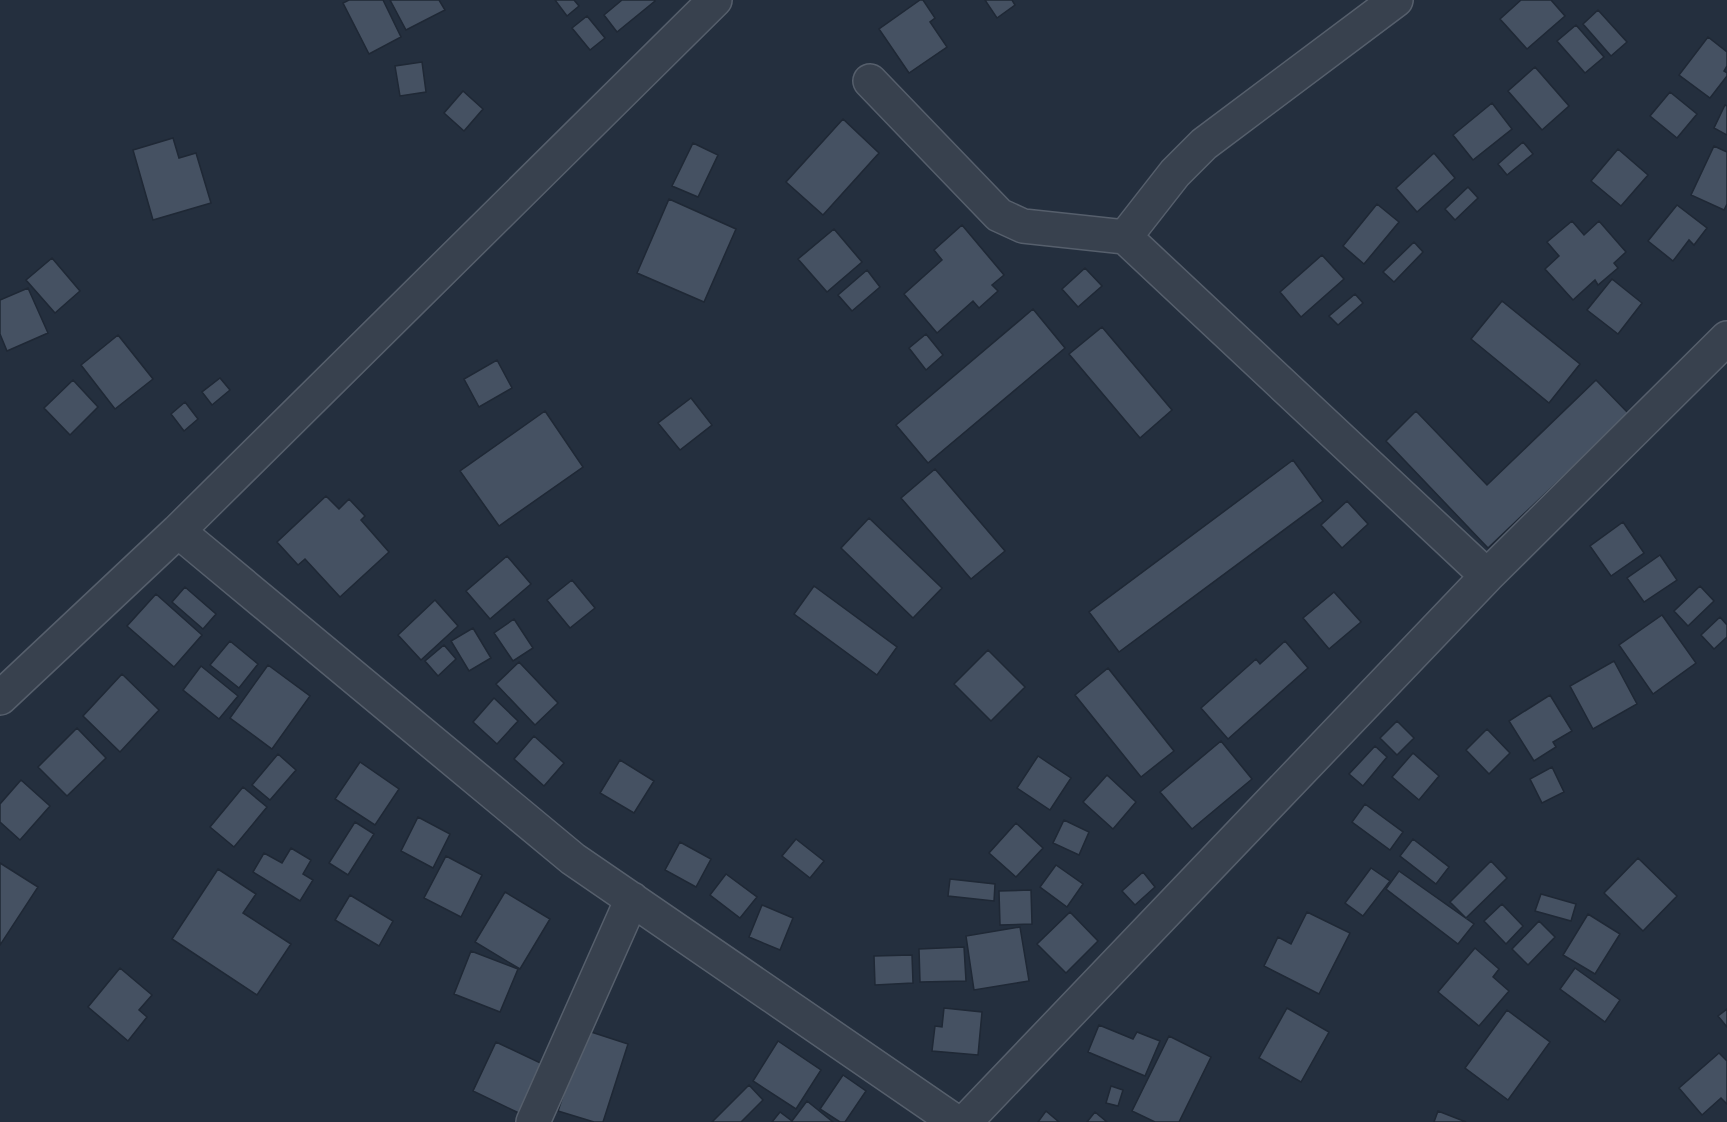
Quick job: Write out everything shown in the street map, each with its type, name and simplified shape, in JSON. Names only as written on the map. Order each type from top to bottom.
[{"type":"street","points":[[0,698],[178,531],[715,0]]},
{"type":"street","points":[[1125,237],[1175,173],[1204,144],[1396,0]]},
{"type":"street","points":[[870,81],[999,214],[1023,226],[1125,237],[1487,576]]},
{"type":"street","points":[[965,1122],[1487,576],[1727,338]]},
{"type":"street","points":[[178,531],[573,859],[956,1122]]},
{"type":"street","points":[[533,1122],[632,899]]},
{"type":"building","points":[[349,0],[383,0],[401,37],[369,54],[343,3]]},
{"type":"building","points":[[390,0],[439,0],[445,10],[406,30]]},
{"type":"building","points":[[555,0],[574,0],[579,6],[567,16]]},
{"type":"building","points":[[622,0],[655,1],[617,32],[604,15]]},
{"type":"building","points":[[923,0],[935,18],[930,22],[947,47],[909,73],[879,29]]},
{"type":"building","points":[[985,0],[1012,0],[1015,5],[997,18]]},
{"type":"building","points":[[1521,0],[1551,0],[1565,16],[1527,49],[1500,19]]},
{"type":"building","points":[[1598,10],[1627,42],[1611,56],[1583,24]]},
{"type":"building","points":[[587,16],[605,38],[590,50],[572,28]]},
{"type":"building","points":[[1576,25],[1604,57],[1585,73],[1557,41]]},
{"type":"building","points":[[1708,37],[1727,52],[1727,66],[1724,71],[1727,76],[1710,98],[1679,75]]},
{"type":"building","points":[[422,62],[426,92],[400,96],[395,66]]},
{"type":"building","points":[[1535,67],[1569,106],[1542,130],[1508,91]]},
{"type":"building","points":[[463,91],[483,109],[464,131],[444,113]]},
{"type":"building","points":[[1670,92],[1697,114],[1677,138],[1650,116]]},
{"type":"building","points":[[1492,103],[1512,129],[1473,160],[1453,135]]},
{"type":"building","points":[[1725,105],[1727,106],[1727,135],[1714,128]]},
{"type":"building","points":[[843,119],[879,153],[823,215],[786,182]]},
{"type":"building","points":[[173,138],[179,158],[196,153],[211,203],[153,220],[133,150]]},
{"type":"building","points":[[1523,142],[1533,154],[1507,175],[1498,164]]},
{"type":"building","points":[[693,143],[718,155],[698,197],[672,186]]},
{"type":"building","points":[[1714,146],[1727,152],[1727,204],[1724,210],[1691,195]]},
{"type":"building","points":[[1618,149],[1648,175],[1621,206],[1591,181]]},
{"type":"building","points":[[1434,153],[1455,178],[1417,212],[1396,188]]},
{"type":"building","points":[[1468,187],[1478,198],[1455,220],[1445,209]]},
{"type":"building","points":[[669,199],[736,229],[704,302],[637,273]]},
{"type":"building","points":[[1377,204],[1399,222],[1364,264],[1343,246]]},
{"type":"building","points":[[1677,205],[1707,228],[1694,245],[1689,240],[1673,261],[1648,241]]},
{"type":"building","points":[[1572,221],[1584,235],[1599,221],[1626,252],[1614,263],[1618,268],[1598,285],[1595,280],[1573,300],[1545,269],[1559,256],[1547,242]]},
{"type":"building","points":[[962,225],[1004,275],[992,285],[998,291],[979,308],[973,301],[937,333],[904,294],[942,260],[934,250]]},
{"type":"building","points":[[834,229],[862,262],[827,292],[798,259]]},
{"type":"building","points":[[1414,242],[1423,252],[1394,282],[1383,272]]},
{"type":"building","points":[[1322,255],[1344,279],[1301,317],[1280,292]]},
{"type":"building","points":[[52,258],[80,291],[55,313],[26,280]]},
{"type":"building","points":[[1085,268],[1102,286],[1078,307],[1062,289]]},
{"type":"building","points":[[867,270],[880,287],[852,311],[838,295]]},
{"type":"building","points":[[1612,279],[1642,303],[1618,334],[1587,310]]},
{"type":"building","points":[[28,288],[48,333],[7,351],[0,334],[0,300]]},
{"type":"building","points":[[1355,294],[1363,303],[1338,325],[1329,316]]},
{"type":"building","points":[[1502,301],[1580,364],[1549,403],[1471,339]]},
{"type":"building","points":[[1033,309],[1065,348],[928,463],[896,425]]},
{"type":"building","points":[[1102,327],[1172,410],[1140,438],[1069,354]]},
{"type":"building","points":[[926,334],[943,355],[926,370],[909,348]]},
{"type":"building","points":[[118,335],[153,379],[115,409],[81,365]]},
{"type":"building","points":[[497,360],[512,388],[479,407],[464,379]]},
{"type":"building","points":[[220,378],[230,390],[212,405],[202,392]]},
{"type":"building","points":[[73,380],[98,407],[70,435],[44,408]]},
{"type":"building","points":[[1596,380],[1629,414],[1488,548],[1386,441],[1416,411],[1487,485]]},
{"type":"building","points":[[691,398],[712,425],[680,450],[658,423]]},
{"type":"building","points":[[185,402],[198,419],[184,431],[171,414]]},
{"type":"building","points":[[545,411],[583,467],[499,526],[460,471]]},
{"type":"building","points":[[1293,460],[1323,501],[1119,652],[1089,612]]},
{"type":"building","points":[[935,469],[1005,551],[971,579],[901,498]]},
{"type":"building","points":[[326,496],[339,509],[349,499],[365,516],[361,520],[389,552],[340,597],[305,559],[298,565],[277,542]]},
{"type":"building","points":[[1347,501],[1368,524],[1342,548],[1321,525]]},
{"type":"building","points":[[869,518],[942,588],[913,618],[841,548]]},
{"type":"building","points":[[1623,522],[1644,553],[1611,576],[1590,546]]},
{"type":"building","points":[[1660,555],[1677,580],[1644,602],[1627,578]]},
{"type":"building","points":[[507,556],[531,584],[490,619],[466,591]]},
{"type":"building","points":[[572,580],[595,608],[570,628],[547,600]]},
{"type":"building","points":[[814,586],[897,647],[877,675],[794,614]]},
{"type":"building","points":[[1700,586],[1714,601],[1688,626],[1674,611]]},
{"type":"building","points":[[185,587],[216,614],[203,629],[172,602]]},
{"type":"building","points":[[1334,592],[1361,622],[1329,649],[1303,618]]},
{"type":"building","points":[[156,594],[202,635],[174,667],[127,626]]},
{"type":"building","points":[[435,600],[458,626],[421,660],[398,635]]},
{"type":"building","points":[[1662,615],[1696,663],[1653,694],[1619,645]]},
{"type":"building","points":[[1720,617],[1727,625],[1727,637],[1714,649],[1701,635]]},
{"type":"building","points":[[514,619],[533,648],[513,661],[494,633]]},
{"type":"building","points":[[473,628],[491,658],[469,671],[451,641]]},
{"type":"building","points":[[230,641],[258,664],[239,688],[210,665]]},
{"type":"building","points":[[1285,641],[1308,668],[1228,739],[1201,708],[1256,659],[1260,664]]},
{"type":"building","points":[[444,645],[456,659],[438,676],[425,661]]},
{"type":"building","points":[[988,650],[1025,687],[991,721],[954,684]]},
{"type":"building","points":[[1614,661],[1637,704],[1593,729],[1570,686]]},
{"type":"building","points":[[519,662],[558,703],[535,725],[496,684]]},
{"type":"building","points":[[268,665],[310,696],[272,749],[230,718]]},
{"type":"building","points":[[201,666],[238,696],[219,719],[183,690]]},
{"type":"building","points":[[1108,668],[1174,751],[1141,777],[1075,695]]},
{"type":"building","points":[[122,674],[159,710],[120,752],[83,716]]},
{"type":"building","points":[[1550,695],[1572,731],[1553,742],[1556,747],[1534,761],[1509,721]]},
{"type":"building","points":[[494,698],[518,721],[497,744],[473,722]]},
{"type":"building","points":[[1397,721],[1414,738],[1397,755],[1380,738]]},
{"type":"building","points":[[77,728],[106,758],[67,796],[38,767]]},
{"type":"building","points":[[1487,729],[1510,753],[1489,774],[1466,750]]},
{"type":"building","points":[[534,736],[564,763],[544,786],[514,759]]},
{"type":"building","points":[[1221,741],[1252,779],[1192,829],[1160,792]]},
{"type":"building","points":[[1375,746],[1387,757],[1363,786],[1349,774]]},
{"type":"building","points":[[1413,753],[1439,776],[1419,800],[1392,777]]},
{"type":"building","points":[[278,754],[296,770],[270,800],[252,785]]},
{"type":"building","points":[[1038,756],[1071,778],[1050,810],[1017,788]]},
{"type":"building","points":[[620,760],[654,781],[634,813],[600,793]]},
{"type":"building","points":[[360,762],[399,789],[375,825],[335,799]]},
{"type":"building","points":[[1552,767],[1564,792],[1542,803],[1530,779]]},
{"type":"building","points":[[1107,775],[1136,802],[1113,829],[1083,802]]},
{"type":"building","points":[[21,780],[50,806],[20,840],[0,822],[0,804]]},
{"type":"building","points":[[243,787],[267,807],[234,847],[210,827]]},
{"type":"building","points":[[1365,804],[1403,832],[1390,850],[1352,822]]},
{"type":"building","points":[[418,817],[450,834],[433,868],[401,851]]},
{"type":"building","points":[[1064,820],[1089,832],[1079,855],[1053,843]]},
{"type":"building","points":[[355,822],[374,834],[348,875],[329,863]]},
{"type":"building","points":[[1016,823],[1043,848],[1016,877],[989,853]]},
{"type":"building","points":[[796,839],[824,861],[810,878],[782,856]]},
{"type":"building","points":[[1413,839],[1449,867],[1436,884],[1400,856]]},
{"type":"building","points":[[680,842],[711,859],[696,887],[665,870]]},
{"type":"building","points":[[291,848],[311,860],[303,874],[313,880],[300,901],[253,872],[264,853],[282,863]]},
{"type":"building","points":[[446,856],[482,875],[461,917],[424,898]]},
{"type":"building","points":[[1638,858],[1677,896],[1643,931],[1604,893]]},
{"type":"building","points":[[1491,861],[1507,878],[1466,918],[1450,902]]},
{"type":"building","points":[[0,863],[38,887],[0,945]]},
{"type":"building","points":[[1056,865],[1083,884],[1067,907],[1040,887]]},
{"type":"building","points":[[1371,868],[1390,881],[1363,916],[1345,903]]},
{"type":"building","points":[[218,869],[256,894],[243,913],[291,944],[257,995],[172,939]]},
{"type":"building","points":[[1399,871],[1474,924],[1458,944],[1386,889]]},
{"type":"building","points":[[1143,872],[1155,887],[1135,905],[1122,891]]},
{"type":"building","points":[[726,874],[757,897],[740,918],[710,895]]},
{"type":"building","points":[[950,879],[995,884],[994,901],[948,896]]},
{"type":"building","points":[[1031,890],[1032,924],[1000,925],[999,891]]},
{"type":"building","points":[[505,892],[550,919],[520,969],[475,942]]},
{"type":"building","points":[[1541,894],[1576,904],[1571,921],[1535,911]]},
{"type":"building","points":[[350,895],[393,921],[379,946],[335,920]]},
{"type":"building","points":[[1502,904],[1523,926],[1506,944],[1484,921]]},
{"type":"building","points":[[762,905],[793,918],[780,950],[749,937]]},
{"type":"building","points":[[1070,912],[1098,941],[1066,973],[1037,944]]},
{"type":"building","points":[[1307,912],[1350,933],[1319,994],[1264,966],[1278,937],[1291,944]]},
{"type":"building","points":[[1588,914],[1620,934],[1595,974],[1563,955]]},
{"type":"building","points":[[1539,921],[1555,937],[1528,965],[1512,949]]},
{"type":"building","points":[[1020,927],[1029,981],[974,990],[966,936]]},
{"type":"building","points":[[964,947],[966,981],[920,982],[919,949]]},
{"type":"building","points":[[1475,948],[1499,969],[1493,977],[1509,991],[1479,1026],[1438,992]]},
{"type":"building","points":[[471,951],[518,969],[500,1012],[454,994]]},
{"type":"building","points":[[912,955],[913,983],[875,985],[874,956]]},
{"type":"building","points":[[120,968],[152,995],[139,1010],[147,1017],[128,1041],[88,1007]]},
{"type":"building","points":[[1575,968],[1620,1000],[1605,1022],[1560,989]]},
{"type":"building","points":[[944,1008],[982,1012],[978,1055],[932,1051],[935,1026],[942,1027]]},
{"type":"building","points":[[1287,1008],[1329,1032],[1301,1082],[1259,1058]]},
{"type":"building","points":[[1727,1009],[1727,1027],[1718,1016]]},
{"type":"building","points":[[1507,1010],[1550,1042],[1508,1100],[1465,1068]]},
{"type":"building","points":[[1099,1025],[1133,1039],[1137,1032],[1160,1041],[1145,1076],[1088,1052]]},
{"type":"building","points":[[585,1030],[628,1044],[603,1122],[594,1122],[558,1111]]},
{"type":"building","points":[[1169,1036],[1211,1057],[1179,1122],[1155,1122],[1132,1111]]},
{"type":"building","points":[[778,1041],[821,1070],[796,1109],[753,1081]]},
{"type":"building","points":[[496,1042],[549,1067],[525,1116],[473,1091]]},
{"type":"building","points":[[1719,1053],[1727,1061],[1727,1104],[1721,1098],[1702,1115],[1679,1088]]},
{"type":"building","points":[[843,1075],[866,1091],[845,1122],[840,1122],[820,1109]]},
{"type":"building","points":[[749,1085],[763,1100],[741,1122],[712,1122]]},
{"type":"building","points":[[1111,1086],[1123,1090],[1118,1106],[1106,1103]]},
{"type":"building","points":[[807,1101],[833,1122],[772,1122],[780,1112],[792,1121]]},
{"type":"building","points":[[1046,1111],[1059,1122],[1038,1122]]},
{"type":"building","points":[[1438,1111],[1466,1122],[1434,1122]]},
{"type":"building","points":[[1095,1112],[1107,1122],[1087,1122]]}]
